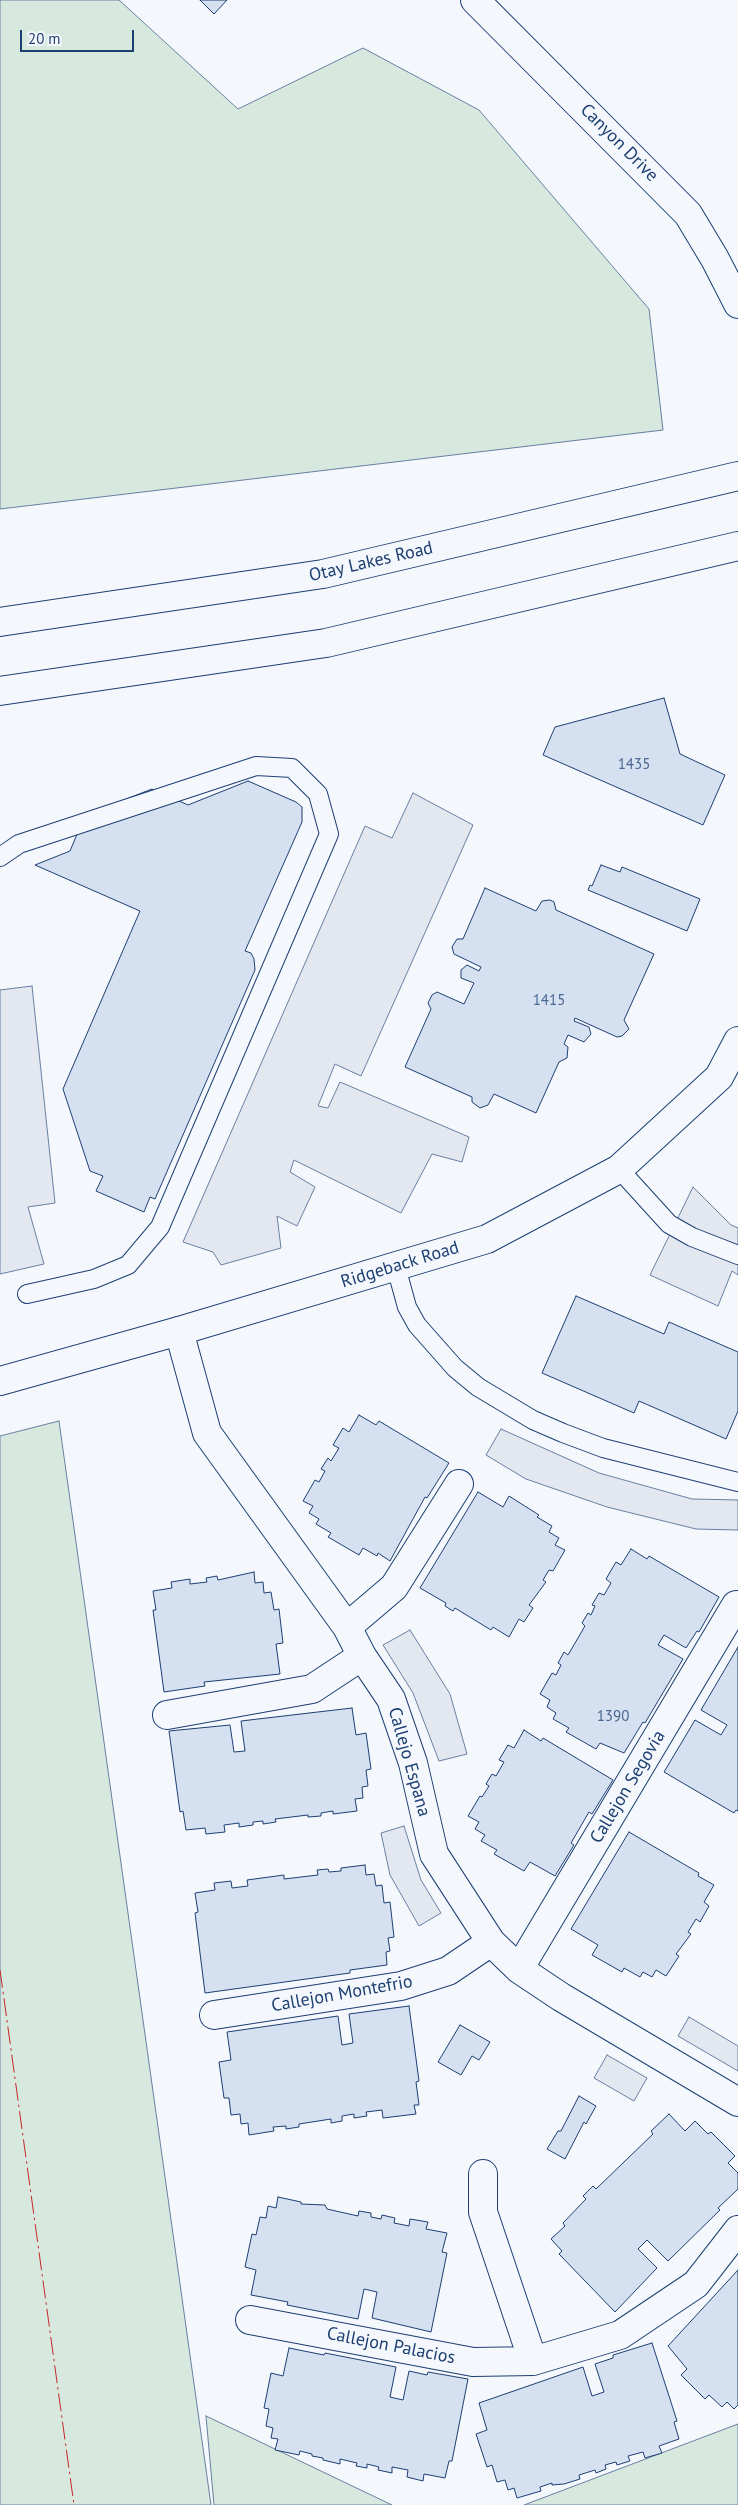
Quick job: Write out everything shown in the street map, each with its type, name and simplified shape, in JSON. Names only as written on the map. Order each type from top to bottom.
[{"type":"street","name":"Canyon Drive","points":[[475,0],[688,214],[715,259],[738,304]]},
{"type":"street","name":"Otay Lakes Road","points":[[0,622],[322,574],[738,476]]},
{"type":"street","points":[[0,691],[326,643],[738,546]]},
{"type":"street","name":"Ridgeback Road","points":[[0,1381],[179,1331],[488,1239],[619,1168],[719,1077],[738,1041]]},
{"type":"street","name":"Callejo Espana","points":[[179,1331],[207,1433],[347,1627],[362,1656],[391,1699],[413,1763],[434,1854],[490,1942],[520,1969],[561,1997],[738,2102]]},
{"type":"street","points":[[347,1627],[394,1587],[459,1484]]},
{"type":"street","name":"Callejon Segovia","points":[[520,1969],[736,1605]]},
{"type":"street","points":[[167,1715],[312,1689],[362,1656]]},
{"type":"street","name":"Callejon Montefrio","points":[[214,2015],[401,1986],[448,1971],[490,1942]]},
{"type":"street","points":[[483,2174],[483,2212],[533,2361]]},
{"type":"street","name":"Callejon Palacios","points":[[250,2320],[473,2362],[533,2361],[620,2335],[696,2284],[738,2230]]},
{"type":"lane","points":[[0,857],[19,844],[256,766],[292,768],[318,794],[329,834],[160,1227],[128,1264],[94,1279],[28,1294]]},
{"type":"lane","points":[[619,1168],[669,1224],[692,1237],[738,1255]]},
{"type":"lane","points":[[396,1267],[406,1308],[455,1368],[478,1387],[533,1420],[603,1448],[738,1482]]},
{"type":"shaded area","points":[[0,0],[119,0],[238,109],[363,48],[479,110],[649,309],[663,430],[0,509]]},
{"type":"shaded area","points":[[413,793],[473,825],[361,1076],[335,1064],[318,1106],[328,1108],[340,1082],[469,1137],[462,1162],[432,1154],[401,1213],[294,1160],[290,1172],[315,1187],[297,1226],[277,1216],[281,1248],[221,1265],[213,1252],[183,1242],[365,826],[392,838]]},
{"type":"shaded area","points":[[32,986],[55,1203],[28,1207],[44,1264],[0,1274],[0,990]]},
{"type":"shaded area","points":[[693,1187],[731,1225],[738,1228],[738,1275],[732,1271],[718,1306],[650,1275]]},
{"type":"shaded area","points":[[59,1421],[211,2505],[0,2505],[0,1436]]},
{"type":"shaded area","points":[[501,1429],[599,1473],[692,1499],[738,1500],[738,1530],[696,1529],[607,1507],[526,1479],[486,1455]]},
{"type":"shaded area","points":[[410,1630],[450,1694],[467,1754],[439,1761],[413,1693],[383,1645]]},
{"type":"shaded area","points":[[404,1826],[421,1880],[441,1913],[419,1926],[390,1875],[381,1833]]},
{"type":"shaded area","points":[[689,2017],[738,2046],[738,2071],[678,2036]]},
{"type":"shaded area","points":[[607,2055],[647,2078],[634,2101],[594,2078]]},
{"type":"shaded area","points":[[206,2416],[392,2505],[214,2505]]},
{"type":"shaded area","points":[[738,2424],[738,2505],[524,2505]]},
{"type":"building","points":[[200,0],[227,0],[214,14]]},
{"type":"building","points":[[664,698],[680,754],[725,775],[703,825],[543,755],[555,727]]},
{"type":"building","points":[[248,781],[296,802],[302,807],[302,822],[245,951],[251,953],[254,959],[255,970],[155,1199],[150,1197],[144,1212],[96,1191],[103,1176],[90,1171],[63,1089],[140,911],[35,865],[70,851],[85,815],[152,789],[188,805]]},
{"type":"building","points":[[601,865],[620,872],[622,867],[700,899],[687,931],[588,890],[590,885],[592,886]]},
{"type":"building","points":[[485,888],[536,911],[542,901],[550,900],[554,902],[556,910],[654,954],[624,1020],[629,1029],[622,1036],[617,1037],[575,1018],[574,1021],[589,1027],[591,1034],[584,1042],[568,1035],[564,1044],[568,1047],[567,1058],[559,1062],[536,1113],[494,1094],[488,1105],[480,1108],[472,1102],[472,1097],[405,1067],[431,1009],[428,1003],[432,995],[437,992],[464,1004],[474,983],[461,978],[461,970],[467,965],[479,971],[481,967],[454,954],[452,947],[457,939],[463,939]]},
{"type":"building","points":[[576,1296],[664,1334],[669,1322],[738,1352],[738,1411],[726,1439],[639,1401],[634,1413],[542,1373]]},
{"type":"building","points":[[359,1415],[376,1425],[379,1421],[449,1463],[427,1498],[425,1497],[390,1561],[378,1553],[377,1556],[363,1548],[359,1555],[328,1537],[331,1533],[316,1524],[319,1519],[309,1513],[313,1506],[303,1501],[315,1480],[319,1482],[325,1471],[321,1469],[328,1458],[331,1461],[339,1448],[333,1445],[343,1428],[349,1432]]},
{"type":"building","points":[[478,1492],[503,1507],[509,1496],[539,1515],[537,1517],[552,1526],[549,1532],[559,1538],[555,1545],[565,1550],[553,1571],[549,1570],[543,1580],[546,1582],[529,1605],[533,1608],[524,1622],[519,1619],[509,1637],[493,1627],[491,1630],[455,1608],[453,1611],[445,1606],[446,1603],[420,1588]]},
{"type":"building","points":[[631,1549],[647,1559],[649,1556],[719,1597],[699,1632],[697,1631],[686,1648],[664,1635],[658,1645],[683,1659],[645,1723],[643,1722],[624,1753],[600,1743],[596,1749],[566,1732],[569,1728],[553,1719],[556,1713],[547,1707],[550,1700],[540,1694],[552,1673],[556,1675],[561,1665],[558,1663],[564,1652],[568,1655],[585,1626],[582,1623],[588,1613],[591,1615],[595,1606],[592,1605],[599,1593],[604,1595],[611,1583],[606,1579],[616,1562],[621,1565]]},
{"type":"building","points":[[254,1572],[255,1583],[263,1582],[264,1593],[271,1592],[274,1610],[279,1609],[283,1643],[276,1644],[280,1674],[204,1682],[205,1686],[164,1692],[153,1610],[156,1610],[153,1591],[172,1588],[171,1582],[190,1579],[190,1584],[207,1582],[206,1578],[217,1576],[218,1580]]},
{"type":"building","points":[[738,1647],[738,1811],[736,1810],[734,1813],[664,1772],[695,1720],[721,1735],[727,1725],[701,1710]]},
{"type":"building","points":[[352,1708],[356,1735],[366,1733],[371,1769],[366,1770],[368,1786],[362,1787],[363,1798],[355,1799],[357,1811],[333,1814],[333,1811],[321,1813],[321,1816],[308,1817],[308,1815],[275,1819],[276,1822],[263,1824],[263,1821],[253,1822],[253,1825],[239,1827],[239,1823],[224,1825],[225,1832],[206,1834],[205,1828],[186,1830],[183,1811],[180,1812],[169,1731],[230,1725],[234,1752],[245,1751],[241,1721]]},
{"type":"building","points":[[524,1730],[541,1741],[543,1738],[613,1780],[592,1814],[589,1812],[571,1843],[574,1845],[555,1876],[530,1862],[524,1871],[494,1854],[497,1850],[481,1841],[485,1835],[475,1829],[479,1822],[468,1816],[480,1796],[482,1797],[489,1786],[486,1784],[492,1774],[496,1776],[504,1762],[499,1760],[508,1745],[514,1748]]},
{"type":"building","points":[[629,1832],[699,1873],[698,1876],[714,1885],[704,1902],[709,1906],[700,1922],[696,1919],[688,1932],[691,1934],[676,1954],[679,1956],[666,1976],[656,1970],[652,1977],[643,1972],[640,1977],[624,1968],[622,1972],[592,1955],[598,1945],[571,1929]]},
{"type":"building","points":[[365,1865],[366,1875],[374,1874],[376,1886],[382,1885],[384,1903],[390,1902],[394,1937],[388,1938],[390,1951],[386,1952],[387,1965],[350,1970],[350,1973],[205,1993],[195,1913],[198,1912],[195,1893],[215,1890],[214,1883],[231,1881],[232,1888],[248,1886],[247,1880],[284,1875],[284,1879],[318,1875],[317,1870],[341,1871],[341,1868]]},
{"type":"building","points":[[409,2006],[419,2081],[416,2082],[419,2105],[414,2105],[416,2114],[383,2118],[382,2110],[366,2112],[367,2116],[354,2118],[354,2114],[342,2116],[342,2121],[331,2123],[331,2119],[299,2124],[299,2127],[286,2129],[286,2126],[273,2127],[274,2131],[249,2135],[248,2123],[241,2124],[240,2114],[231,2115],[229,2098],[224,2098],[219,2062],[231,2060],[227,2032],[338,2016],[342,2045],[353,2043],[349,2014]]},
{"type":"building","points":[[460,2025],[490,2042],[479,2060],[472,2056],[461,2075],[438,2062]]},
{"type":"building","points":[[579,2096],[596,2106],[586,2124],[584,2122],[565,2159],[547,2149],[558,2131],[561,2131]]},
{"type":"building","points":[[669,2114],[685,2131],[695,2121],[708,2134],[711,2132],[735,2156],[728,2163],[738,2173],[738,2189],[718,2208],[720,2210],[668,2261],[647,2240],[638,2249],[657,2268],[615,2312],[559,2254],[562,2251],[551,2239],[565,2226],[563,2223],[586,2199],[583,2196],[593,2186],[596,2189],[653,2134],[651,2131]]},
{"type":"building","points":[[278,2197],[301,2202],[301,2204],[325,2205],[327,2209],[358,2216],[359,2211],[371,2213],[371,2217],[381,2219],[382,2215],[395,2218],[394,2223],[409,2226],[410,2219],[428,2222],[426,2229],[447,2233],[442,2252],[447,2253],[431,2332],[372,2318],[377,2292],[364,2289],[358,2319],[287,2305],[288,2302],[251,2295],[256,2270],[245,2267],[252,2234],[256,2235],[260,2217],[266,2218],[268,2206],[276,2208]]},
{"type":"building","points":[[738,2270],[738,2405],[734,2409],[727,2402],[722,2407],[709,2395],[705,2399],[681,2375],[687,2369],[668,2346]]},
{"type":"building","points":[[652,2343],[677,2421],[674,2422],[679,2439],[659,2446],[662,2453],[645,2458],[643,2452],[628,2456],[630,2461],[617,2465],[616,2462],[605,2465],[606,2469],[596,2473],[595,2470],[579,2475],[580,2479],[564,2484],[552,2485],[552,2483],[540,2487],[541,2491],[517,2498],[514,2488],[508,2490],[505,2480],[497,2482],[492,2465],[487,2467],[476,2434],[487,2430],[479,2403],[583,2367],[592,2396],[604,2392],[595,2364],[613,2358],[613,2355]]},
{"type":"building","points":[[289,2348],[396,2367],[390,2397],[403,2400],[409,2371],[427,2375],[428,2372],[468,2379],[452,2461],[449,2461],[445,2478],[424,2474],[423,2481],[407,2477],[408,2470],[392,2467],[392,2473],[378,2470],[379,2467],[367,2464],[367,2468],[356,2466],[357,2463],[340,2459],[340,2464],[300,2451],[299,2455],[275,2450],[278,2439],[271,2438],[273,2428],[266,2426],[269,2409],[264,2408],[271,2373],[283,2376]]},
{"type":"power","points":[[0,1970],[74,2505]]}]
